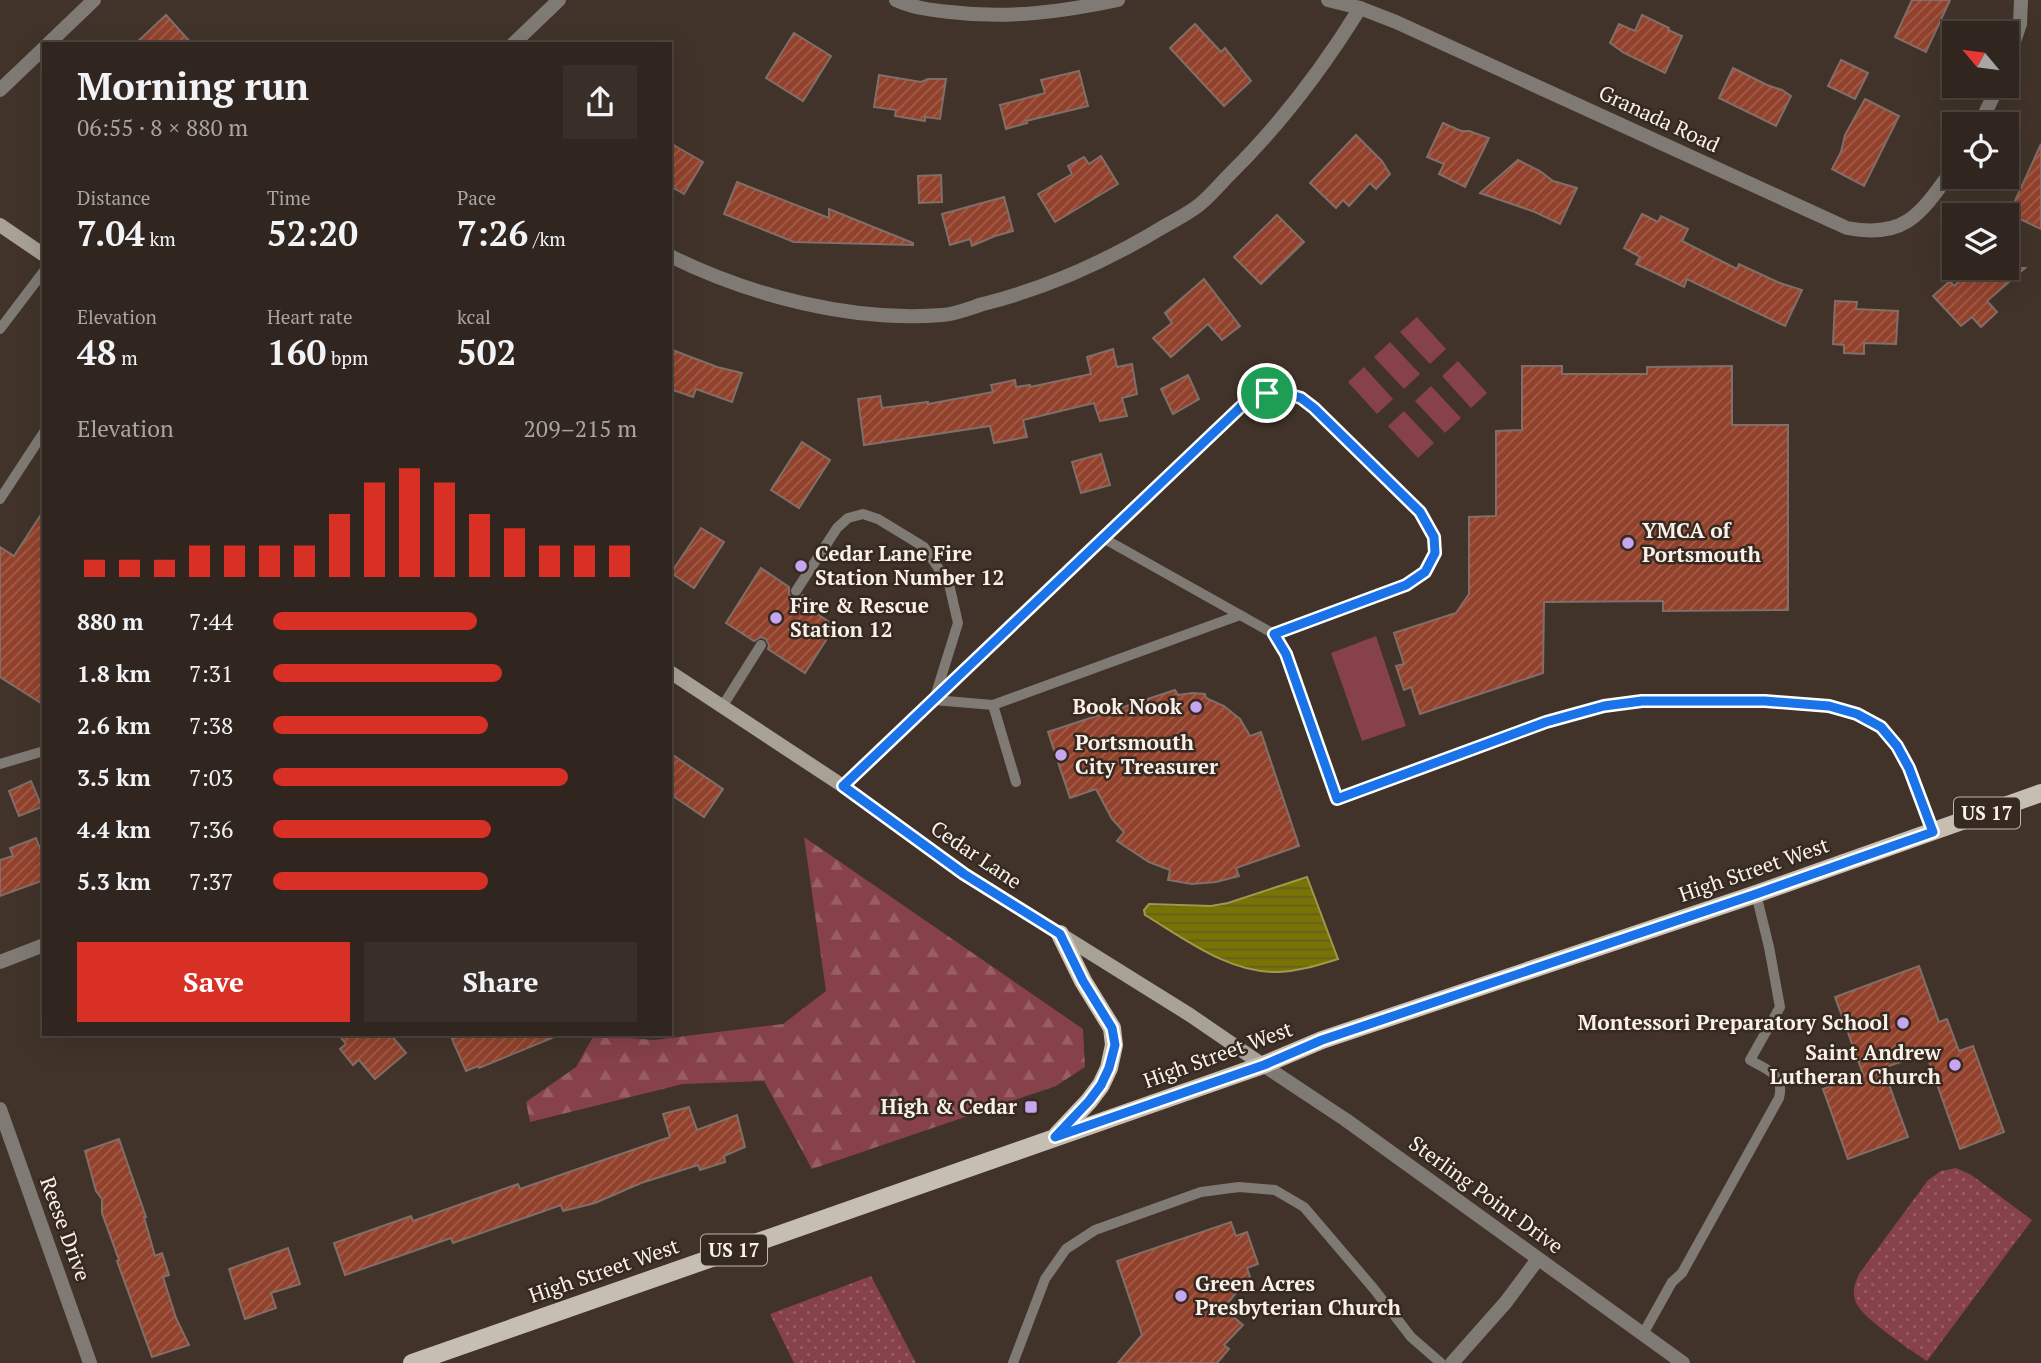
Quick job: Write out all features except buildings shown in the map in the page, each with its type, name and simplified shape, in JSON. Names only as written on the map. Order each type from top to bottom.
[{"type":"main road","points":[[0,225],[42,254]]},
{"type":"main road","name":"Cedar Lane","points":[[672,673],[843,786],[964,874],[1190,1015],[1264,1065]]},
{"type":"main road","name":"High Street West","points":[[412,1363],[1264,1065],[1322,1040],[1756,894],[2041,793]]},
{"type":"main road","points":[[1055,1137],[1101,1085],[1115,1045],[1112,1028],[1083,981],[1060,934]]},
{"type":"street","points":[[50,42],[94,0]]},
{"type":"street","points":[[515,42],[559,0]]},
{"type":"street","points":[[896,0],[918,8],[970,14],[1021,14],[1075,9],[1118,0]]},
{"type":"street","name":"Granada Road","points":[[1328,0],[1360,8],[1396,22],[1847,228],[1867,232],[1887,230],[1906,222],[1922,210],[1942,183]]},
{"type":"street","points":[[2020,24],[2021,0]]},
{"type":"street","points":[[672,257],[702,272],[754,291],[809,305],[865,313],[945,315],[1008,298],[1069,276],[1129,248],[1196,207],[1248,157],[1295,103],[1360,8]]},
{"type":"street","points":[[0,90],[42,50]]},
{"type":"street","points":[[0,962],[42,946]]},
{"type":"street","name":"Sterling Point Drive","points":[[1264,1065],[1346,1120],[1683,1363]]},
{"type":"street","name":"Reese Drive","points":[[0,1109],[90,1363]]},
{"type":"street","points":[[1452,1363],[1506,1302],[1538,1259]]},
{"type":"lane","points":[[0,330],[42,274]]},
{"type":"lane","points":[[843,786],[1248,400],[1267,393],[1281,392],[1301,398],[1314,408],[1420,512],[1434,537],[1435,553],[1425,572],[1406,585],[1274,634]]},
{"type":"lane","points":[[0,499],[42,435]]},
{"type":"lane","points":[[796,591],[837,528],[848,517],[863,514],[878,519],[924,547],[949,584],[958,623],[934,700]]},
{"type":"lane","points":[[1103,538],[1274,634],[1286,654],[1337,799],[1546,722],[1604,706],[1642,701],[1765,701],[1829,706],[1857,714],[1881,727],[1897,746],[1909,768],[1933,832]]},
{"type":"lane","points":[[934,700],[993,705],[1240,615]]},
{"type":"lane","points":[[722,707],[761,645]]},
{"type":"lane","points":[[993,705],[1016,782]]},
{"type":"lane","points":[[0,764],[42,752]]},
{"type":"lane","points":[[1643,1334],[1672,1282],[1682,1273],[1779,1098],[1782,1088],[1779,1079],[1750,1060],[1780,1007],[1756,894]]},
{"type":"lane","points":[[1013,1363],[1045,1279],[1066,1249],[1095,1230],[1201,1192],[1239,1187],[1275,1190],[1304,1207],[1411,1337],[1441,1363]]},
{"type":"green space","points":[[1417,317],[1446,349],[1430,364],[1400,332]]},
{"type":"green space","points":[[1390,342],[1420,374],[1404,389],[1374,357]]},
{"type":"green space","points":[[1458,361],[1487,393],[1471,408],[1442,376]]},
{"type":"green space","points":[[1364,367],[1393,399],[1377,414],[1348,382]]},
{"type":"green space","points":[[1431,386],[1461,418],[1445,433],[1415,401]]},
{"type":"green space","points":[[1404,411],[1434,443],[1418,458],[1388,426]]},
{"type":"green space","points":[[1376,636],[1406,726],[1362,741],[1331,653]]},
{"type":"green space","points":[[804,837],[1083,1029],[1085,1067],[1056,1086],[812,1169],[764,1081],[683,1084],[530,1122],[526,1102],[576,1067],[593,1036],[654,1040],[783,1024],[826,991]]},
{"type":"green space","points":[[1956,1168],[1970,1174],[2032,1220],[1927,1361],[1886,1333],[1866,1315],[1855,1300],[1854,1290],[1859,1274],[1928,1180],[1941,1171]]},
{"type":"green space","points":[[871,1276],[916,1363],[794,1363],[770,1314]]},
{"type":"shaded area","points":[[1307,877],[1338,959],[1309,967],[1279,972],[1243,967],[1192,944],[1145,915],[1144,910],[1149,904],[1211,906]]},
{"type":"place","name":"YMCA of Portsmouth","points":[[1628,543]]},
{"type":"place","name":"Cedar Lane Fire Station Number 12","points":[[801,566]]},
{"type":"place","name":"Fire & Rescue Station 12","points":[[776,618]]},
{"type":"place","name":"Book Nook","points":[[1196,707]]},
{"type":"place","name":"Portsmouth City Treasurer","points":[[1061,755]]},
{"type":"place","name":"Montessori Preparatory School","points":[[1903,1023]]},
{"type":"place","name":"Saint Andrew Lutheran Church","points":[[1955,1065]]},
{"type":"place","name":"High & Cedar","points":[[1031,1107]]},
{"type":"place","name":"Green Acres Presbyterian Church","points":[[1181,1296]]},
{"type":"route","points":[[1281,392],[1301,398],[1314,408],[1420,512],[1434,537],[1435,553],[1425,572],[1406,585],[1274,634],[1286,654],[1337,799],[1546,722],[1604,706],[1642,701],[1765,701],[1829,706],[1857,714],[1881,727],[1897,746],[1909,768],[1933,832],[1322,1040],[1264,1065],[1055,1137],[1101,1085],[1115,1045],[1112,1028],[1083,981],[1060,934],[964,874],[843,786],[1248,400],[1267,393],[1281,392]]}]
